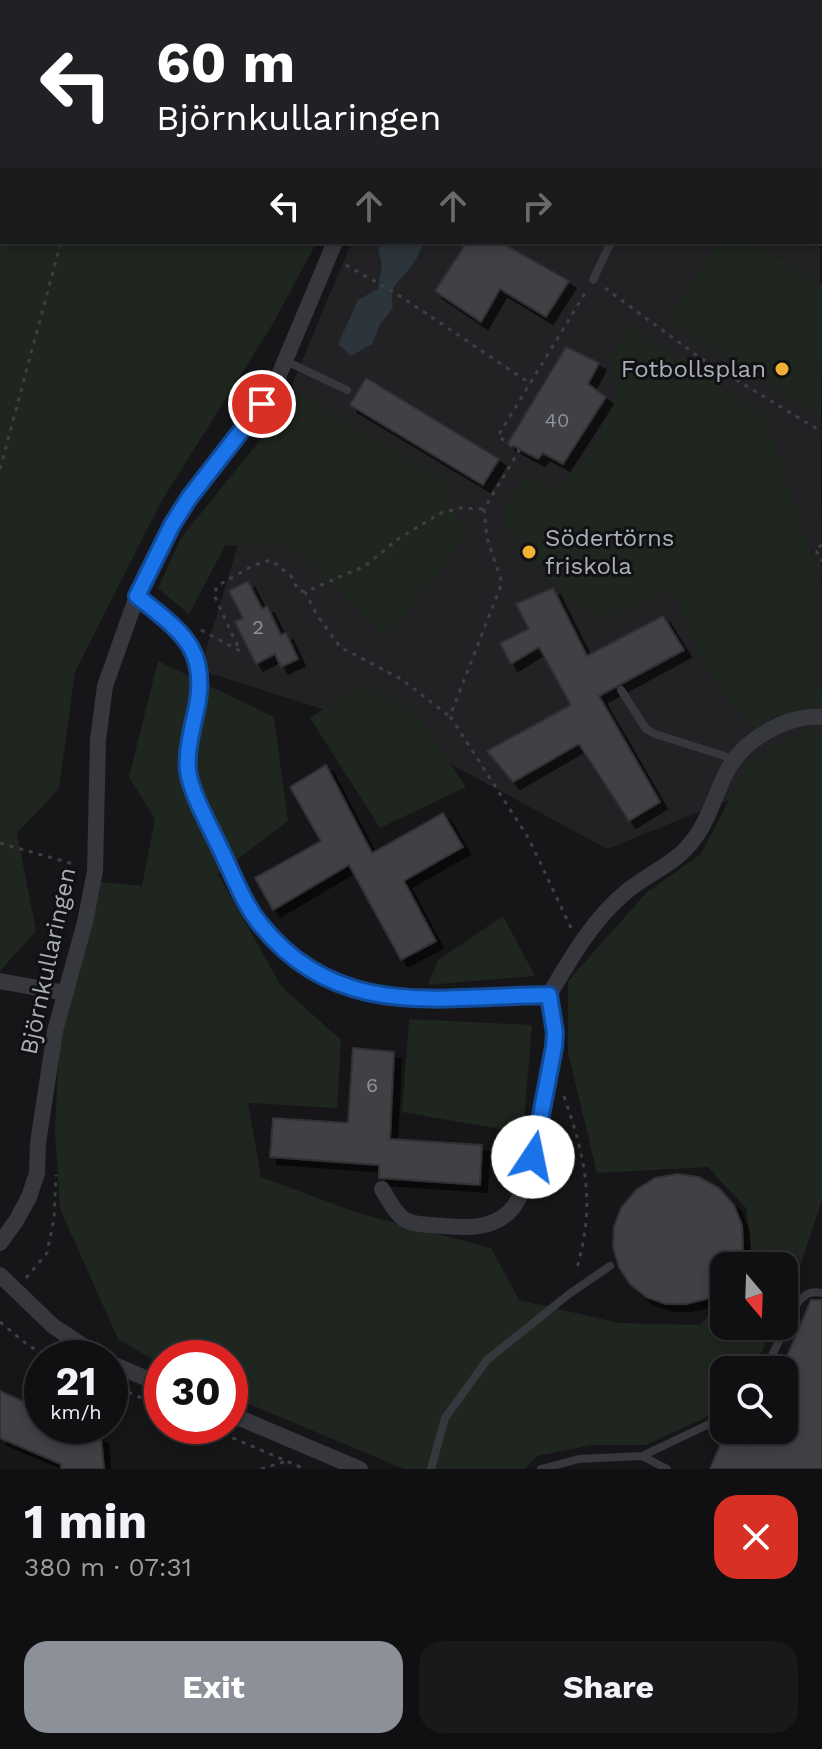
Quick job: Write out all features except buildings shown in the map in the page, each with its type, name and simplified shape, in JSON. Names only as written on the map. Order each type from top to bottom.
[{"type":"street","name":"Björnkullaringen","points":[[0,1243],[29,1197],[37,1173],[38,1143],[55,1031],[85,922],[95,871],[98,740],[105,686],[137,596],[172,525],[189,498],[262,404],[286,361],[334,244]]},
{"type":"street","points":[[137,596],[188,639],[198,672],[199,700],[188,771],[244,897],[259,924],[271,936],[303,966],[335,984],[386,997],[549,995]]},
{"type":"street","points":[[382,1189],[399,1218],[410,1224],[475,1228],[510,1212],[519,1199],[533,1157],[549,1074],[555,1033],[549,995],[579,945],[614,902],[691,844],[713,806],[726,771],[735,759],[760,736],[780,725],[805,716],[822,717]]},
{"type":"street","points":[[0,981],[66,993]]},
{"type":"street","points":[[0,1275],[53,1326],[74,1340]]},
{"type":"street","points":[[248,1422],[360,1469]]},
{"type":"lane","points":[[593,280],[610,244]]},
{"type":"lane","points":[[286,361],[347,390]]},
{"type":"lane","points":[[621,690],[646,729],[735,759]]},
{"type":"lane","points":[[431,1469],[445,1418],[487,1360],[569,1294],[610,1266]]},
{"type":"lane","points":[[772,1356],[804,1294],[813,1291],[822,1293]]},
{"type":"lane","points":[[541,1469],[579,1459],[642,1456],[710,1424]]},
{"type":"lane","points":[[642,1456],[667,1469]]},
{"type":"path","points":[[0,469],[60,244]]},
{"type":"path","points":[[341,262],[397,294],[531,384]]},
{"type":"path","points":[[450,716],[502,583],[487,538],[484,509],[519,451],[498,436],[593,280],[699,357],[822,432]]},
{"type":"path","points":[[188,639],[201,630],[240,651],[214,595],[217,586],[254,565],[271,560],[291,576],[298,590],[305,592],[365,566],[398,539],[441,513],[461,508],[484,509]]},
{"type":"path","points":[[822,545],[815,549],[822,561]]},
{"type":"path","points":[[305,592],[340,647],[401,679],[450,716],[529,839],[579,945]]},
{"type":"path","points":[[0,843],[95,871]]},
{"type":"path","points":[[549,1074],[556,1075],[583,1158],[589,1208],[585,1241],[569,1294]]},
{"type":"path","points":[[13,1289],[40,1264],[47,1253],[54,1219],[56,1169]]},
{"type":"path","points":[[0,1322],[24,1342]]},
{"type":"path","points":[[247,1444],[305,1469]]},
{"type":"path","points":[[261,1469],[287,1461]]},
{"type":"shaded area","points":[[0,244],[316,244],[271,327],[161,502],[75,672],[59,789],[17,833],[36,931],[0,971]]},
{"type":"shaded area","name":"Södertörns friskola","points":[[354,244],[820,244],[822,762],[607,849],[390,731],[200,670],[272,433],[349,248]]},
{"type":"shaded area","points":[[382,244],[423,244],[413,264],[394,289],[393,308],[380,324],[372,344],[351,356],[338,344],[358,300],[378,289],[382,265],[378,249]]},
{"type":"shaded area","name":"Fotbollsplan","points":[[715,244],[754,244],[822,285],[821,418],[668,322]]},
{"type":"shaded area","points":[[629,326],[765,417],[819,575],[812,625],[818,682],[822,692],[822,717],[760,736],[731,704],[702,662],[672,588],[606,618],[564,598],[500,519],[526,474],[558,492],[595,444],[617,395],[610,357]]},
{"type":"shaded area","points":[[298,393],[441,478],[465,539],[387,638],[285,541],[225,546],[189,614],[158,588],[181,538]]},
{"type":"shaded area","points":[[158,661],[274,717],[288,821],[218,874],[281,986],[341,1040],[337,1108],[248,1103],[261,1177],[361,1214],[491,1248],[519,1300],[619,1323],[699,1325],[710,1314],[710,1340],[767,1340],[760,1356],[710,1356],[710,1414],[645,1445],[591,1445],[538,1456],[524,1469],[404,1469],[248,1404],[248,1340],[144,1340],[144,1354],[128,1345],[128,1340],[118,1339],[60,1209],[55,1130],[59,1045],[101,882],[142,886],[155,819],[129,777]]},
{"type":"shaded area","points":[[363,684],[415,712],[466,787],[380,828],[310,718]]},
{"type":"shaded area","points":[[810,728],[822,731],[822,1200],[798,1272],[798,1252],[751,1252],[746,1208],[708,1167],[597,1173],[568,1053],[568,981],[646,893],[701,854],[750,760]]},
{"type":"shaded area","points":[[503,916],[535,976],[428,985],[438,960]]},
{"type":"shaded area","points":[[409,1019],[532,1025],[523,1133],[402,1112]]},
{"type":"place","name":"Fotbollsplan","points":[[782,369]]},
{"type":"place","name":"Södertörns friskola","points":[[529,552]]},
{"type":"route","points":[[262,404],[189,498],[156,555],[137,596],[188,639],[195,655],[199,700],[188,771],[259,924],[303,966],[335,984],[386,997],[549,995],[554,1047],[533,1157]]}]
